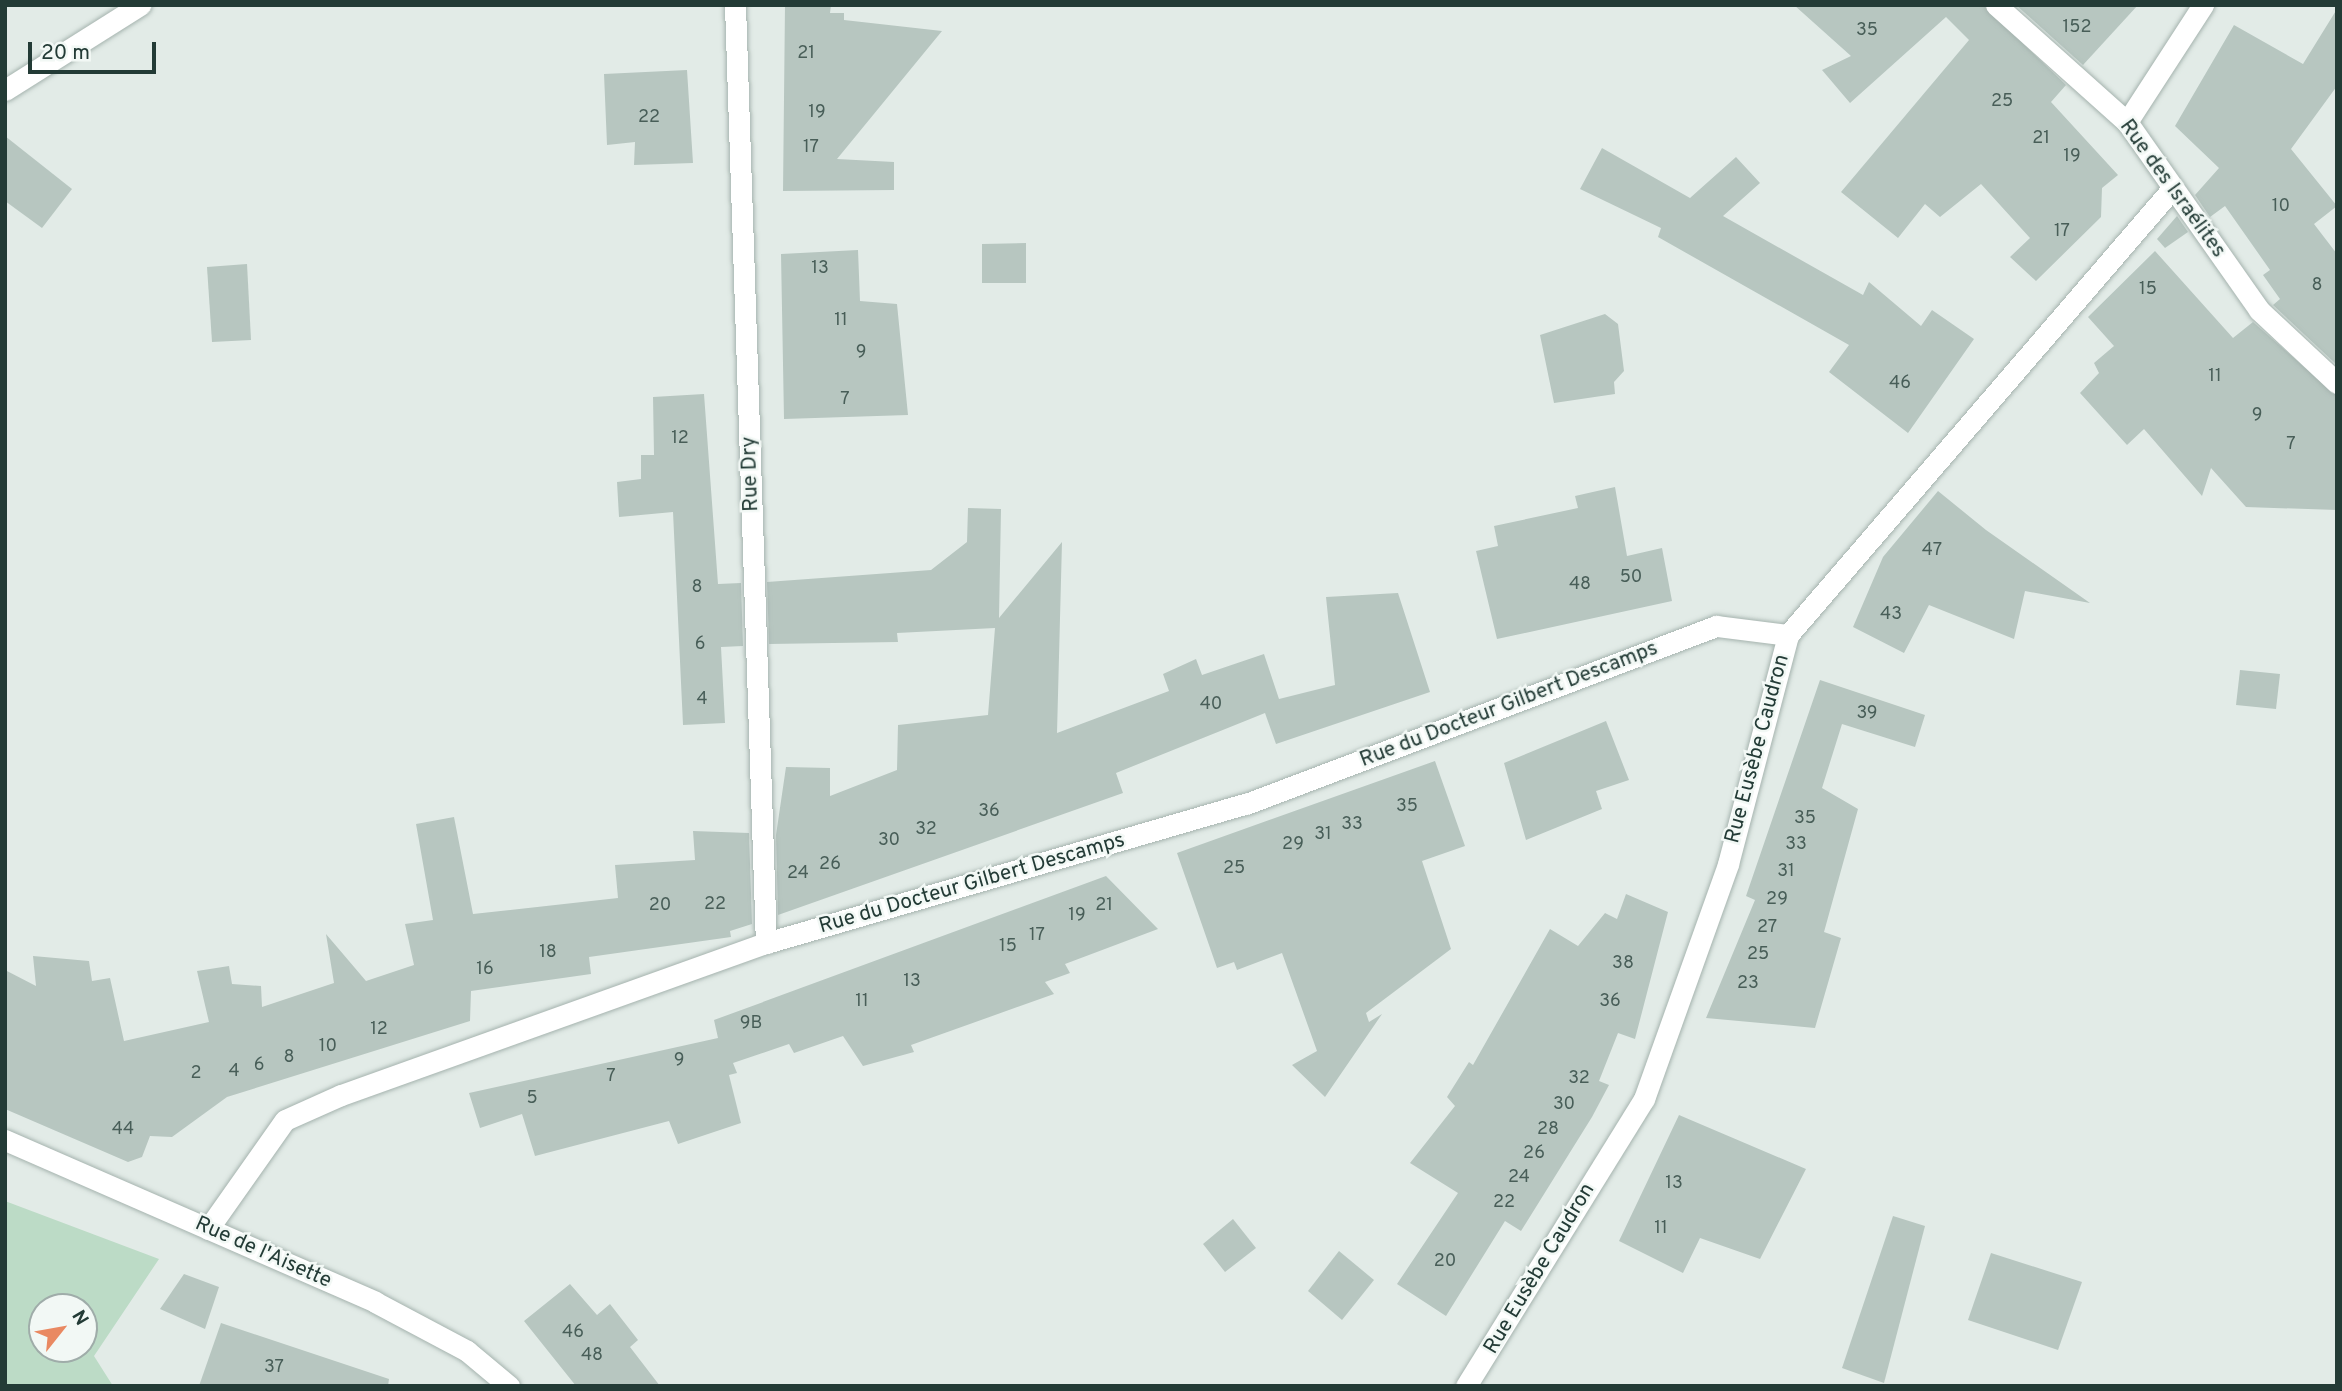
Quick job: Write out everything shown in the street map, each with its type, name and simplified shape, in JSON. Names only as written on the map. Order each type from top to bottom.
[{"type":"street","points":[[5,90],[140,5]]},
{"type":"street","name":"Rue Dry","points":[[736,5],[766,943]]},
{"type":"street","name":"Rue des Israélites","points":[[1996,5],[2127,122],[2171,190],[2259,310],[2337,383]]},
{"type":"street","points":[[2127,122],[2203,5]]},
{"type":"street","name":"Rue Eusèbe Caudron","points":[[1466,1386],[1644,1099],[1728,864],[1788,635],[2171,190]]},
{"type":"street","name":"Rue du Docteur Gilbert Descamps","points":[[208,1229],[285,1120],[766,943],[1246,804],[1716,626],[1788,635]]},
{"type":"street","name":"Rue de l'Aisette","points":[[5,1140],[375,1302],[467,1351],[509,1386]]},
{"type":"green space","points":[[5,1201],[159,1259],[98,1350],[98,1293],[28,1293],[28,1363],[98,1362],[113,1386],[5,1386]]},
{"type":"building","points":[[785,5],[831,5],[830,13],[844,13],[844,20],[942,31],[837,159],[894,162],[894,190],[783,191]]},
{"type":"building","points":[[1794,5],[1983,5],[2066,85],[2051,102],[2118,175],[2102,188],[2101,217],[2036,281],[2010,257],[2030,238],[1981,184],[1940,217],[1925,204],[1898,238],[1841,192],[1969,40],[1946,17],[1850,103],[1822,70],[1851,56]]},
{"type":"building","points":[[2016,5],[2138,5],[2083,65]]},
{"type":"building","points":[[2337,9],[2337,86],[2291,149],[2337,206],[2314,224],[2337,254],[2337,365],[2273,305],[2280,299],[2263,275],[2270,270],[2225,206],[2210,217],[2195,195],[2219,168],[2175,126],[2234,25],[2303,64]]},
{"type":"building","points":[[687,70],[693,163],[634,165],[635,142],[607,145],[604,74]]},
{"type":"building","points":[[5,136],[72,189],[42,228],[5,201]]},
{"type":"building","points":[[1602,148],[1690,198],[1736,157],[1760,183],[1723,216],[1863,295],[1869,282],[1921,326],[1932,310],[1974,339],[1908,433],[1829,372],[1849,345],[1658,237],[1661,228],[1580,189]]},
{"type":"building","points":[[2177,216],[2188,232],[2165,248],[2157,239]]},
{"type":"building","points":[[1026,243],[1026,283],[982,283],[982,244]]},
{"type":"building","points":[[858,250],[860,301],[897,304],[908,415],[784,419],[781,254]]},
{"type":"building","points":[[2155,251],[2233,338],[2253,322],[2337,396],[2337,510],[2246,507],[2211,468],[2202,496],[2144,429],[2127,445],[2080,393],[2099,373],[2094,363],[2114,346],[2088,317]]},
{"type":"building","points":[[247,264],[251,340],[212,342],[207,267]]},
{"type":"building","points":[[1605,314],[1618,324],[1624,371],[1614,382],[1615,394],[1554,403],[1540,335]]},
{"type":"building","points":[[704,394],[718,584],[741,583],[743,646],[721,647],[725,723],[683,725],[673,512],[619,517],[617,482],[641,479],[641,455],[654,455],[653,397]]},
{"type":"building","points":[[1615,487],[1627,556],[1662,548],[1672,601],[1497,639],[1476,551],[1498,546],[1494,526],[1578,508],[1575,496]]},
{"type":"building","points":[[1938,491],[1986,530],[2090,603],[2025,591],[2014,639],[1929,605],[1904,653],[1853,627],[1883,557]]},
{"type":"building","points":[[968,508],[1001,509],[999,618],[1062,542],[1057,733],[1169,691],[1163,674],[1196,659],[1202,675],[1264,654],[1279,699],[1335,685],[1326,597],[1398,593],[1430,692],[1276,744],[1265,713],[1116,773],[1123,793],[778,915],[776,835],[786,767],[830,768],[830,796],[897,770],[898,725],[988,715],[995,628],[897,633],[898,642],[769,644],[767,582],[931,570],[967,542]]},
{"type":"building","points":[[2240,670],[2280,674],[2276,709],[2236,705]]},
{"type":"building","points":[[1820,680],[1925,715],[1915,747],[1842,724],[1822,788],[1858,809],[1824,932],[1841,938],[1815,1028],[1706,1018],[1755,900],[1746,896]]},
{"type":"building","points":[[1606,721],[1629,780],[1596,791],[1602,809],[1526,840],[1504,763]]},
{"type":"building","points":[[1435,761],[1465,846],[1422,861],[1451,949],[1366,1013],[1369,1022],[1382,1014],[1325,1097],[1292,1065],[1317,1051],[1282,953],[1237,970],[1234,962],[1217,968],[1177,853]]},
{"type":"building","points":[[454,817],[473,914],[618,898],[615,865],[695,860],[693,831],[749,833],[752,924],[730,931],[731,937],[589,957],[591,974],[471,991],[470,1021],[227,1097],[172,1137],[150,1136],[142,1157],[128,1162],[5,1109],[5,970],[36,986],[33,956],[89,961],[92,981],[110,978],[124,1041],[209,1022],[197,971],[229,966],[232,984],[261,986],[262,1007],[334,983],[326,934],[366,981],[414,965],[405,924],[433,920],[416,824]]},
{"type":"building","points":[[1106,876],[1158,929],[1065,964],[1070,973],[1045,982],[1054,994],[911,1045],[914,1052],[863,1066],[843,1036],[794,1053],[789,1044],[733,1063],[737,1073],[729,1075],[741,1123],[678,1144],[669,1121],[535,1156],[522,1114],[480,1128],[469,1093],[718,1038],[714,1020]]},
{"type":"building","points":[[1626,894],[1668,912],[1635,1039],[1618,1033],[1599,1081],[1609,1085],[1592,1117],[1521,1231],[1505,1221],[1446,1316],[1397,1284],[1458,1193],[1410,1163],[1455,1106],[1447,1097],[1469,1062],[1473,1065],[1550,929],[1578,946],[1605,913],[1617,919]]},
{"type":"building","points":[[1679,1115],[1806,1169],[1760,1259],[1700,1238],[1683,1273],[1619,1241]]},
{"type":"building","points":[[1893,1216],[1925,1226],[1884,1383],[1842,1368]]},
{"type":"building","points":[[1233,1219],[1256,1248],[1225,1272],[1203,1244]]},
{"type":"building","points":[[1339,1251],[1374,1280],[1342,1320],[1308,1291]]},
{"type":"building","points":[[1991,1253],[2082,1282],[2058,1350],[1968,1320]]},
{"type":"building","points":[[184,1274],[219,1287],[205,1329],[160,1309]]},
{"type":"building","points":[[570,1284],[597,1315],[610,1304],[638,1340],[630,1347],[660,1386],[576,1386],[524,1321]]},
{"type":"building","points":[[221,1323],[389,1379],[388,1386],[199,1386]]}]
